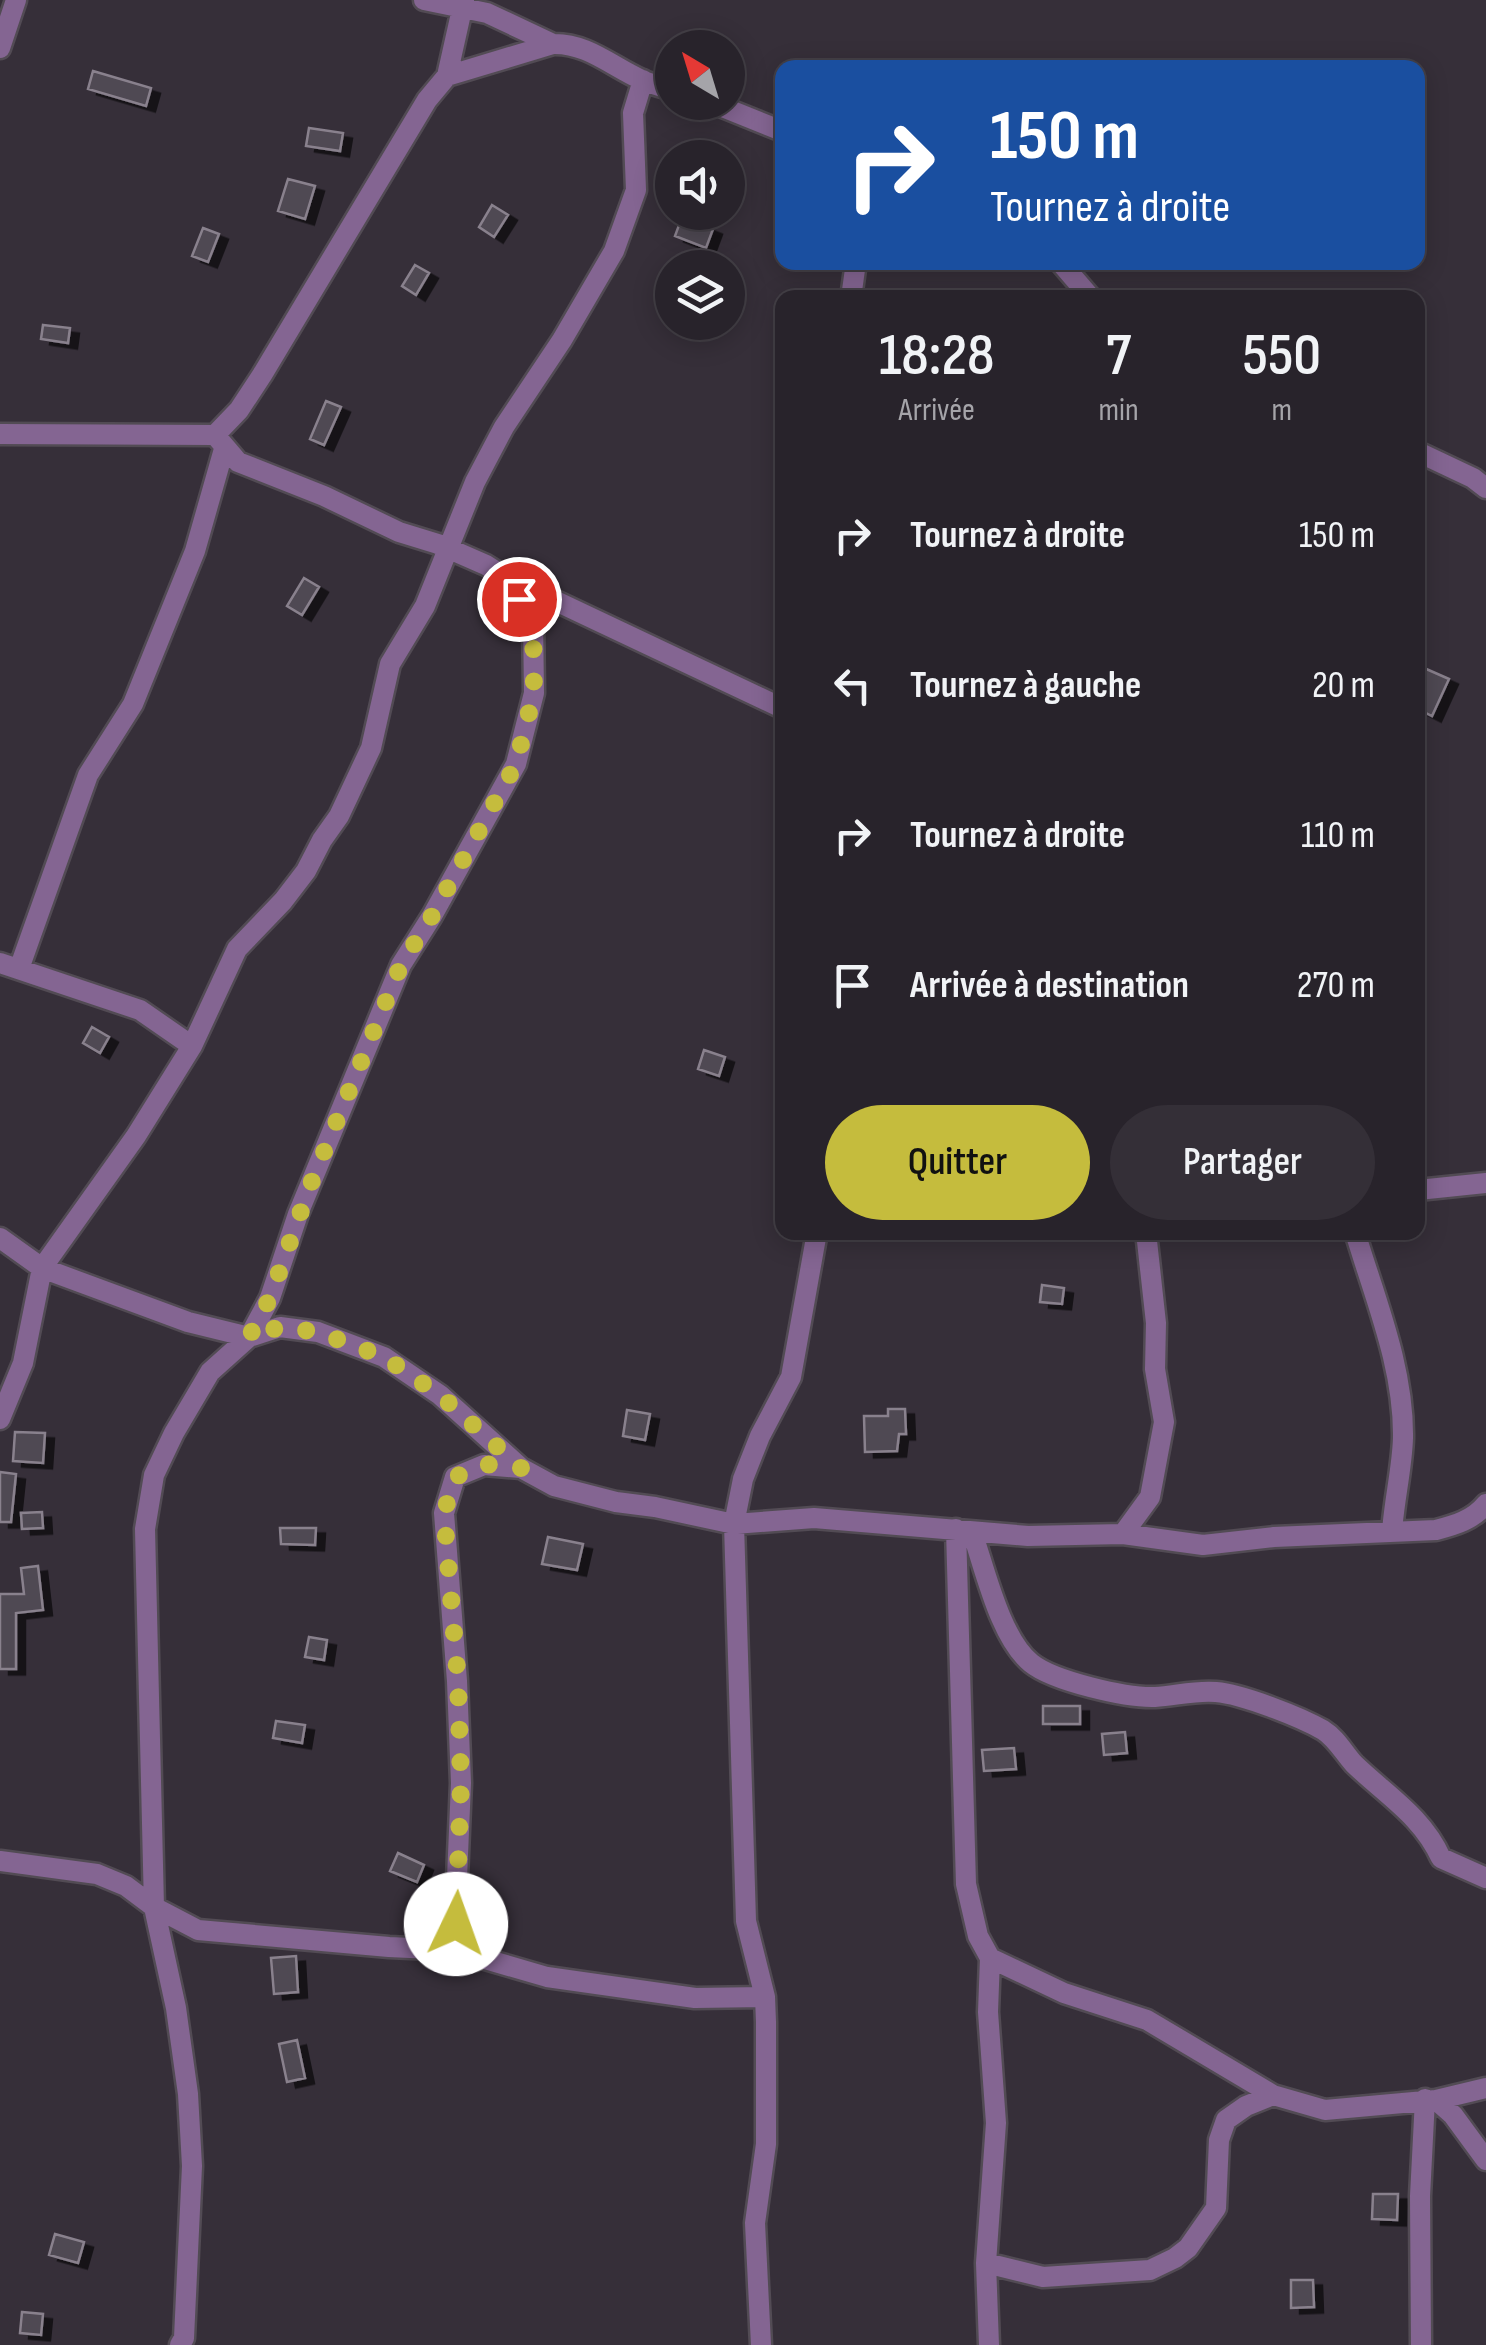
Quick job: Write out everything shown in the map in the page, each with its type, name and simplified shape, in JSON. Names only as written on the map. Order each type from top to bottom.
[{"type":"street","points":[[0,48],[16,0]]},
{"type":"street","points":[[424,0],[463,4],[552,44]]},
{"type":"street","points":[[192,1046],[140,1010],[9,966],[88,776],[132,704],[195,551],[220,442],[427,100],[447,76],[463,4]]},
{"type":"street","points":[[447,76],[552,44],[569,43],[655,84]]},
{"type":"street","points":[[0,1419],[23,1364],[42,1268],[136,1136],[192,1046],[237,949],[284,901],[339,816],[371,748],[390,664],[425,606],[476,482],[504,427],[562,340],[620,238],[636,190],[633,113],[643,80]]},
{"type":"street","points":[[745,116],[775,128]]},
{"type":"street","points":[[0,434],[220,442],[238,462],[257,471],[486,565],[775,705]]},
{"type":"street","points":[[1425,455],[1486,488]]},
{"type":"street","points":[[180,2345],[184,2338],[191,2217],[188,2094],[176,2008],[154,1907],[145,1528],[154,1475],[210,1372],[249,1337],[270,1298],[312,1180],[401,965],[516,764],[534,693],[535,643],[533,618],[505,577]]},
{"type":"street","points":[[1425,1189],[1486,1183]]},
{"type":"street","points":[[0,1238],[42,1268],[188,1322],[249,1337],[280,1327],[318,1332],[384,1357],[440,1395],[521,1468],[554,1486],[734,1524],[814,1518],[1028,1536],[1123,1534],[1204,1544],[1436,1530],[1458,1524],[1486,1504]]},
{"type":"street","points":[[761,2345],[755,2223],[766,2144],[765,1997],[746,1922],[734,1524],[748,1464],[791,1377],[816,1240]]},
{"type":"street","points":[[1123,1534],[1150,1496],[1164,1422],[1155,1370],[1156,1323],[1147,1240]]},
{"type":"street","points":[[1359,1240],[1387,1330],[1402,1418],[1403,1442],[1392,1532]]},
{"type":"street","points":[[454,1950],[461,1783],[458,1681],[444,1513],[455,1477],[484,1464],[521,1468]]},
{"type":"street","points":[[964,1530],[1015,1647],[1032,1664],[1052,1676],[1082,1685],[1151,1697],[1217,1692],[1328,1732],[1352,1761],[1409,1810],[1441,1858],[1486,1878]]},
{"type":"street","points":[[964,1530],[966,1884],[978,1936],[990,1958],[988,2012],[996,2123],[986,2263],[989,2345]]},
{"type":"street","points":[[0,1861],[97,1874],[126,1886],[154,1907],[198,1930],[454,1950],[547,1977],[695,1998],[765,1997]]},
{"type":"street","points":[[990,1958],[1064,1993],[1147,2020],[1274,2095],[1325,2110],[1374,2108],[1486,2088]]},
{"type":"street","points":[[986,2263],[1043,2277],[1150,2270],[1174,2258],[1188,2248],[1216,2208],[1219,2140],[1226,2120],[1246,2106],[1274,2095]]},
{"type":"street","points":[[1430,2100],[1453,2116],[1486,2160]]},
{"type":"street","points":[[1422,2345],[1420,2196],[1430,2100]]},
{"type":"building","points":[[93,71],[151,88],[146,106],[88,89]]},
{"type":"building","points":[[309,128],[343,133],[340,151],[306,146]]},
{"type":"building","points":[[288,179],[315,186],[305,219],[278,211]]},
{"type":"building","points":[[492,205],[508,215],[494,237],[479,227]]},
{"type":"building","points":[[203,228],[219,234],[208,262],[192,256]]},
{"type":"building","points":[[677,230],[713,230],[706,248],[675,236]]},
{"type":"building","points":[[415,265],[429,273],[416,295],[402,286]]},
{"type":"building","points":[[43,325],[70,328],[68,343],[41,339]]},
{"type":"building","points":[[326,401],[341,407],[324,445],[310,439]]},
{"type":"building","points":[[304,578],[319,587],[302,615],[287,606]]},
{"type":"building","points":[[1425,668],[1449,679],[1432,716],[1425,712]]},
{"type":"building","points":[[92,1027],[109,1037],[100,1053],[83,1043]]},
{"type":"building","points":[[704,1050],[725,1057],[719,1076],[698,1069]]},
{"type":"building","points":[[1042,1285],[1064,1288],[1062,1304],[1040,1302]]},
{"type":"building","points":[[888,1409],[905,1409],[906,1434],[899,1434],[897,1451],[865,1452],[864,1416],[888,1416]]},
{"type":"building","points":[[627,1410],[650,1414],[645,1440],[623,1436]]},
{"type":"building","points":[[15,1432],[45,1433],[43,1463],[13,1461]]},
{"type":"building","points":[[0,1472],[16,1474],[11,1522],[0,1522]]},
{"type":"building","points":[[42,1512],[43,1528],[22,1529],[21,1513]]},
{"type":"building","points":[[280,1528],[316,1528],[315,1545],[281,1544]]},
{"type":"building","points":[[548,1537],[583,1544],[577,1570],[542,1564]]},
{"type":"building","points":[[38,1566],[43,1610],[16,1613],[16,1669],[0,1669],[0,1594],[24,1594],[21,1568]]},
{"type":"building","points":[[309,1637],[327,1640],[324,1660],[305,1657]]},
{"type":"building","points":[[1043,1706],[1080,1706],[1080,1724],[1043,1724]]},
{"type":"building","points":[[276,1721],[305,1725],[302,1743],[273,1738]]},
{"type":"building","points":[[1125,1732],[1127,1753],[1104,1755],[1102,1734]]},
{"type":"building","points":[[1014,1748],[1016,1769],[984,1771],[982,1750]]},
{"type":"building","points":[[398,1853],[424,1865],[417,1882],[390,1871]]},
{"type":"building","points":[[296,1956],[298,1992],[274,1994],[271,1958]]},
{"type":"building","points":[[297,2040],[305,2078],[287,2082],[279,2044]]},
{"type":"building","points":[[1373,2194],[1398,2194],[1397,2220],[1372,2219]]},
{"type":"building","points":[[55,2234],[84,2242],[78,2263],[49,2255]]},
{"type":"building","points":[[1291,2280],[1313,2280],[1314,2307],[1291,2308]]},
{"type":"building","points":[[22,2312],[43,2314],[41,2335],[20,2333]]},
{"type":"route","points":[[456,1924],[461,1783],[458,1681],[444,1513],[455,1477],[484,1464],[521,1468],[440,1395],[384,1357],[318,1332],[280,1327],[249,1337],[270,1298],[298,1214],[401,965],[516,764],[534,693],[535,643],[533,618],[519,599]]}]
